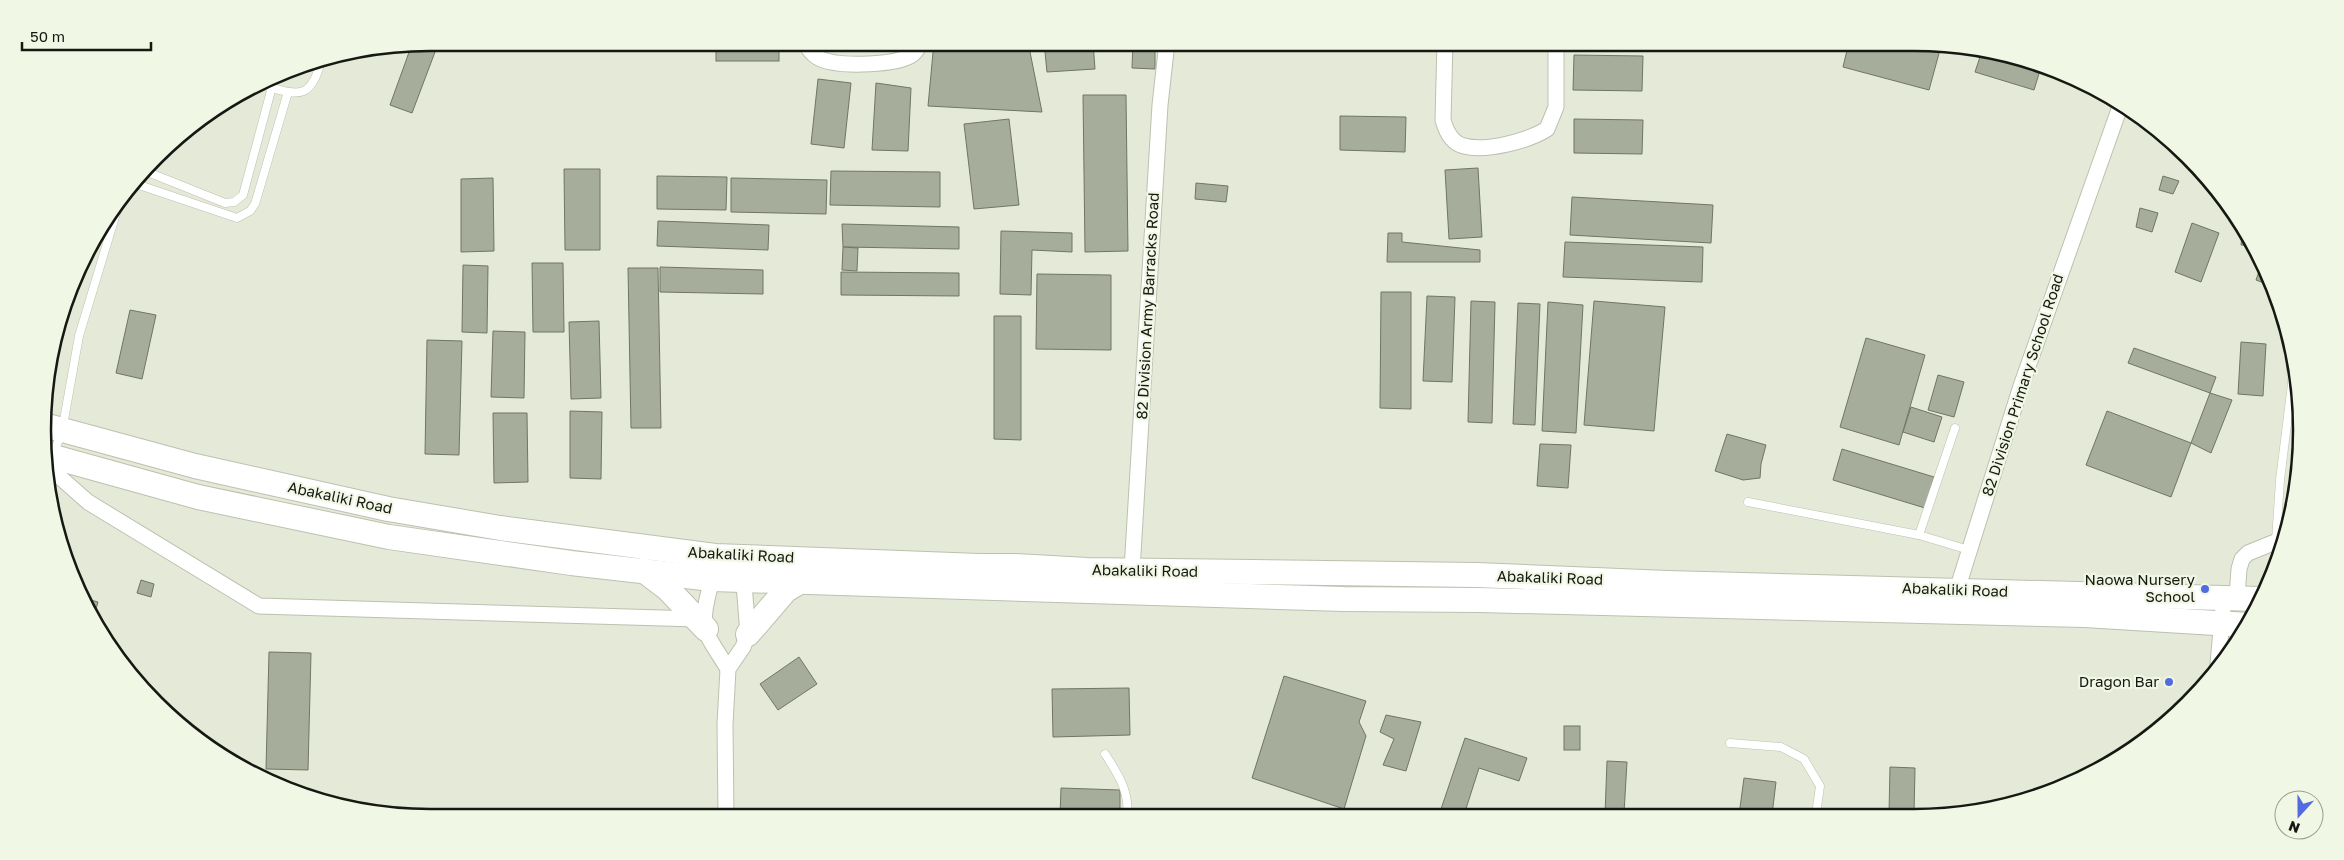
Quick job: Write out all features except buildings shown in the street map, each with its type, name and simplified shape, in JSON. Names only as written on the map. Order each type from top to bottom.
[{"type":"main road","name":"Abakaliki Road","points":[[53,428],[195,466],[388,509],[575,540],[713,568]]},
{"type":"main road","name":"Abakaliki Road","points":[[52,459],[198,497],[389,537],[571,563],[643,570],[743,568],[801,581],[1344,599],[1479,600],[2085,615],[2238,625]]},
{"type":"main road","name":"Abakaliki Road","points":[[743,568],[766,556],[1087,570],[1478,575],[2241,598]]},
{"type":"main road","points":[[643,570],[668,590],[701,624]]},
{"type":"main road","points":[[748,634],[770,606],[786,590],[801,581]]},
{"type":"street","points":[[809,51],[818,58],[836,63],[863,64],[891,61],[909,56],[916,51]]},
{"type":"street","name":"82 Division Army Barracks Road","points":[[1132,570],[1158,133],[1166,51]]},
{"type":"street","points":[[1445,51],[1443,120],[1445,130],[1455,142],[1463,146],[1482,147],[1526,140],[1547,129],[1556,107],[1556,51]]},
{"type":"street","name":"82 Division Primary School Road","points":[[1957,590],[2024,376],[2081,212],[2095,182],[2117,111]]},
{"type":"street","points":[[53,464],[88,502],[259,606],[701,624]]},
{"type":"street","points":[[2218,655],[2220,624],[2241,598],[2238,569],[2242,559],[2248,553],[2276,541]]},
{"type":"street","points":[[713,568],[701,624],[728,669]]},
{"type":"street","points":[[726,809],[725,724],[728,669],[743,647],[748,634],[743,568]]},
{"type":"lane","points":[[151,173],[226,203],[234,202],[242,195],[272,87],[298,93],[313,84],[318,68]]},
{"type":"lane","points":[[141,186],[237,218],[250,211],[255,204],[288,92]]},
{"type":"lane","points":[[53,428],[112,225]]},
{"type":"lane","points":[[2281,524],[2280,480],[2291,392]]},
{"type":"lane","points":[[1920,535],[1955,428]]},
{"type":"lane","points":[[1748,502],[1920,535],[1969,550]]},
{"type":"lane","points":[[1730,743],[1781,747],[1804,759],[1820,786],[1817,809]]},
{"type":"lane","points":[[1105,754],[1120,776],[1129,802],[1128,809]]},
{"type":"place","name":"Naowa Nursery School","points":[[2205,589]]},
{"type":"place","name":"Dragon Bar","points":[[2169,682]]}]
